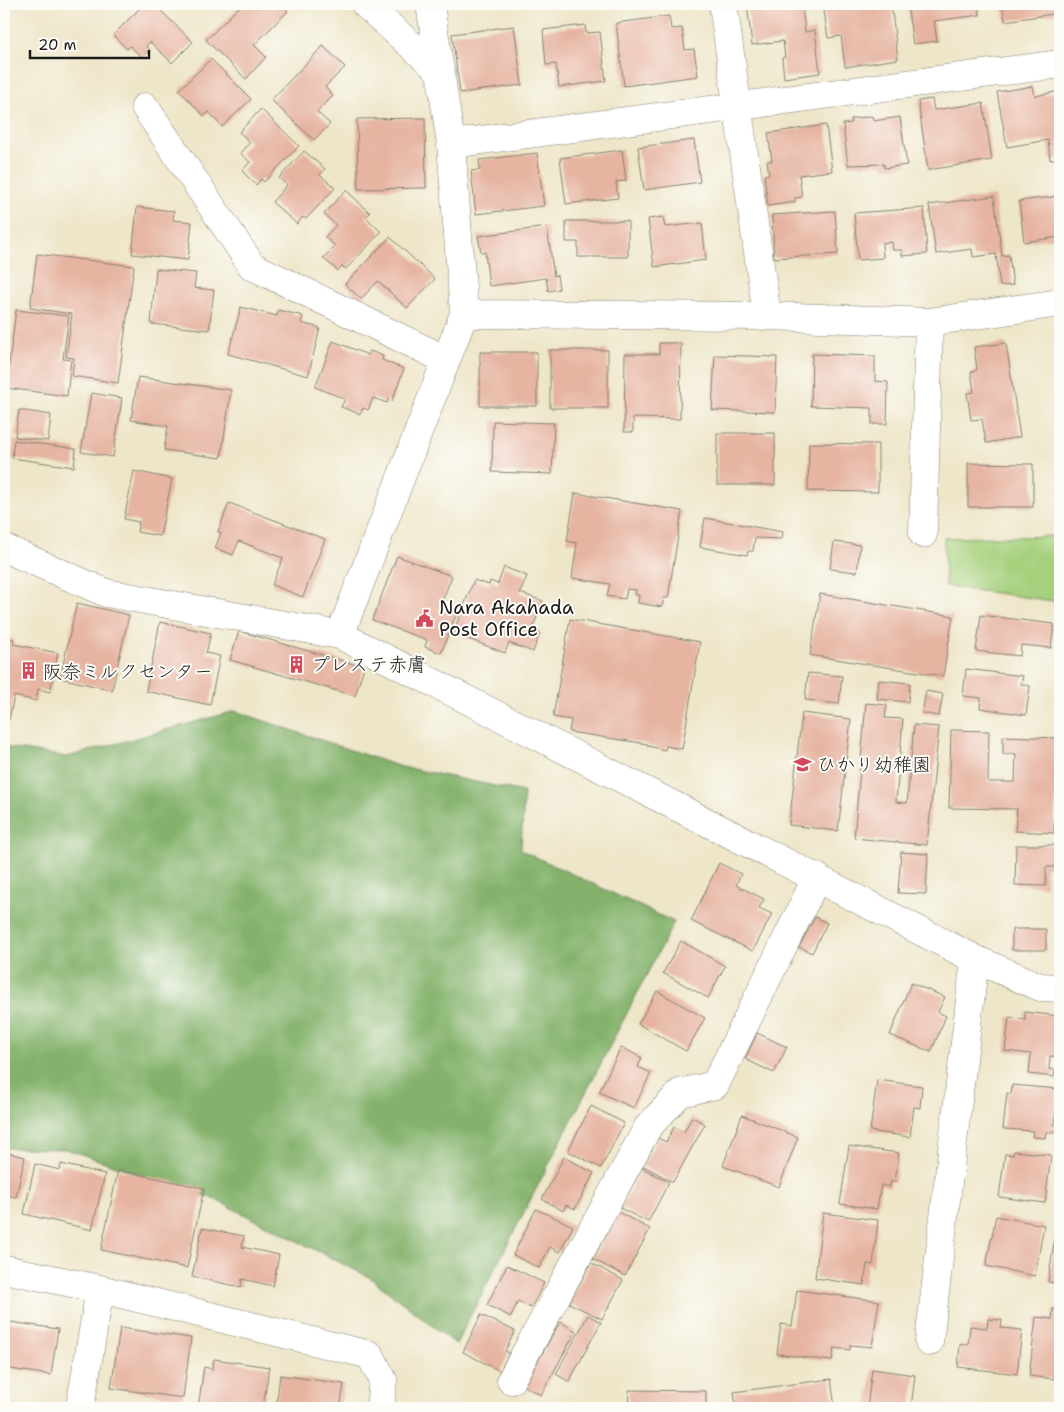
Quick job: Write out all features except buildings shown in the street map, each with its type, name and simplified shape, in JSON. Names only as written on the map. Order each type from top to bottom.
[{"type":"street","points":[[365,4],[441,72]]},
{"type":"street","points":[[340,635],[464,314],[451,144],[430,4]]},
{"type":"street","points":[[723,4],[767,316]]},
{"type":"street","points":[[451,144],[738,108],[1060,64]]},
{"type":"street","points":[[145,107],[252,266],[446,360]]},
{"type":"street","points":[[464,314],[767,316],[930,322],[1060,303]]},
{"type":"street","points":[[923,534],[930,322]]},
{"type":"street","points":[[4,548],[106,593],[340,635],[975,959],[1040,987],[1060,988]]},
{"type":"street","points":[[511,1380],[648,1127],[680,1093],[715,1085],[817,877]]},
{"type":"street","points":[[930,1342],[975,959]]},
{"type":"street","points":[[4,1269],[100,1289],[370,1355],[383,1380],[380,1408]]},
{"type":"street","points":[[80,1408],[100,1289]]},
{"type":"green space","points":[[1060,536],[1060,602],[945,586],[944,538]]},
{"type":"green space","points":[[235,711],[398,766],[524,792],[521,850],[674,922],[456,1344],[369,1277],[214,1199],[66,1149],[4,1148],[4,747],[67,757]]},
{"type":"place","name":"Nara Akahada Post Office","points":[[425,618]]},
{"type":"place","name":"プレステ赤膚","points":[[297,664]]},
{"type":"place","name":"阪奈ミルクセンター","points":[[29,671]]},
{"type":"place","name":"ひかり幼稚園","points":[[803,764]]}]
